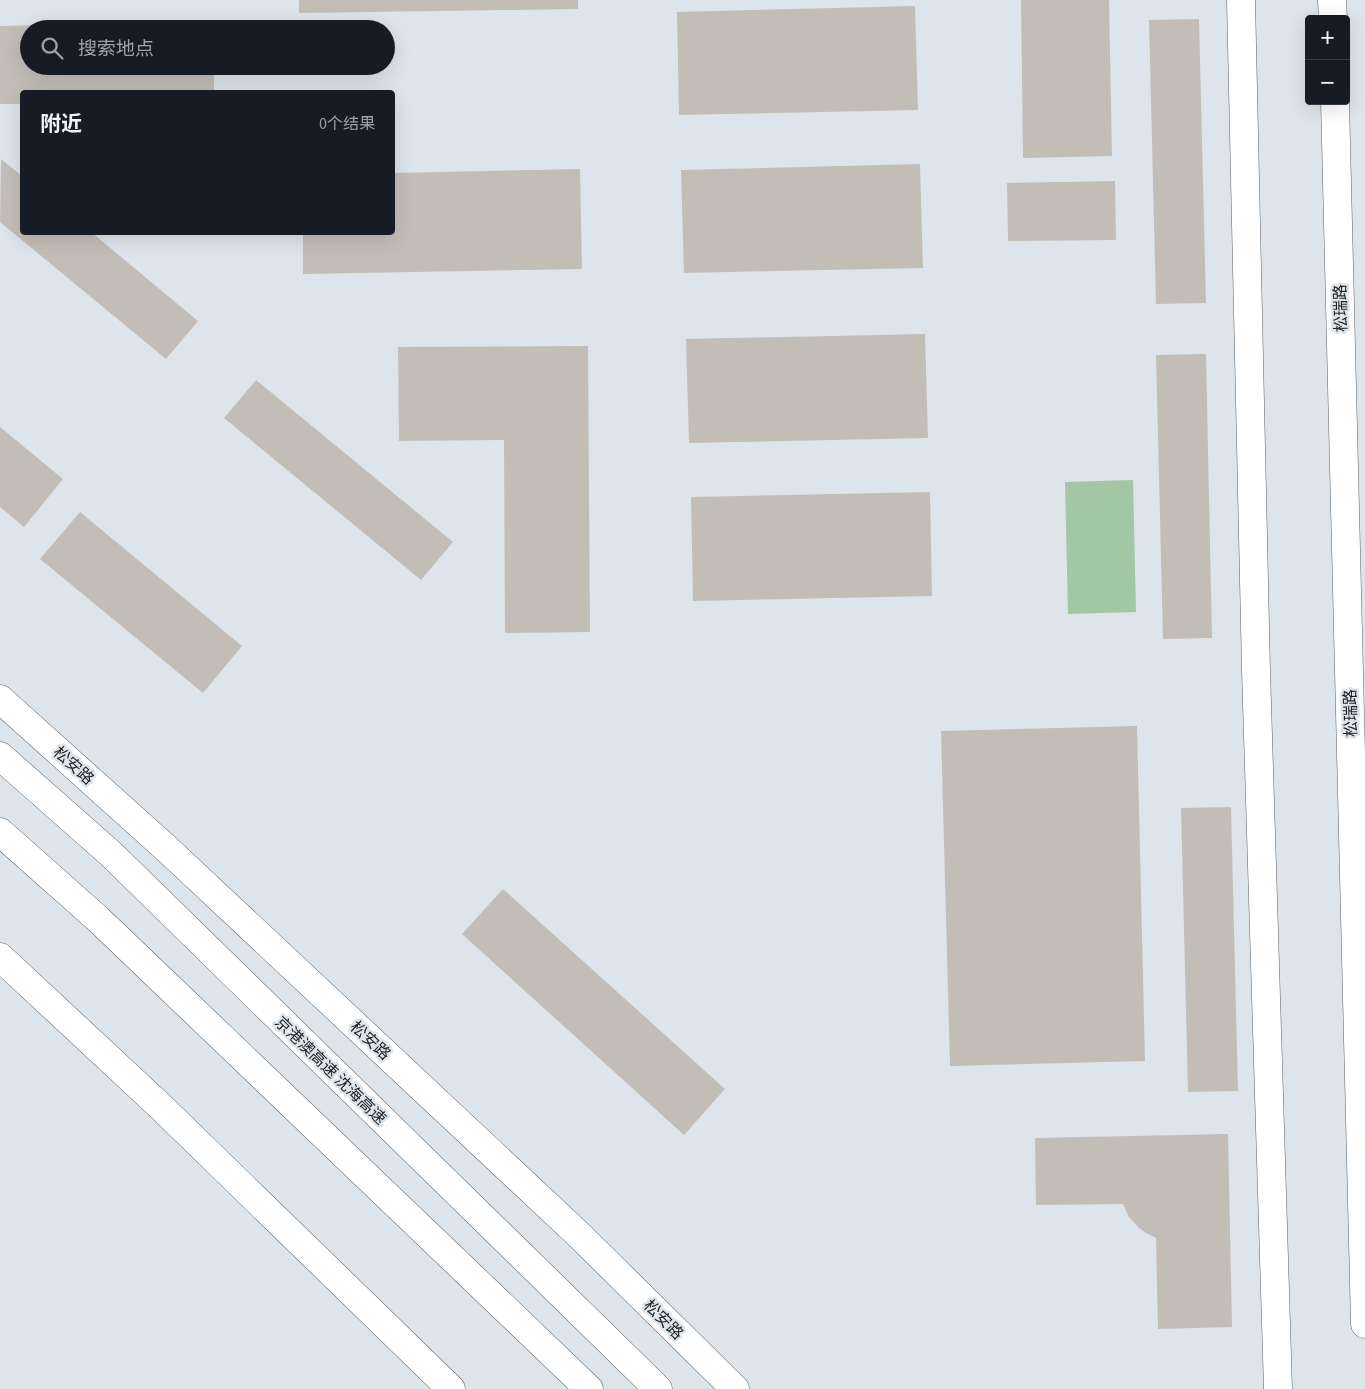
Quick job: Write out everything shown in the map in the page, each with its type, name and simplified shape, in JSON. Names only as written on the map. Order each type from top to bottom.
[{"type":"main road","points":[[1241,0],[1256,670],[1278,1389]]},
{"type":"main road","points":[[1332,0],[1333,15]]},
{"type":"main road","name":"松瑞路","points":[[1335,105],[1365,1324]]},
{"type":"main road","name":"松安路","points":[[0,699],[167,849],[571,1227],[734,1389]]},
{"type":"main road","name":"京港澳高速 沈海高速","points":[[0,756],[111,854],[658,1389]]},
{"type":"main road","points":[[0,832],[98,919],[589,1389]]},
{"type":"main road","points":[[0,957],[160,1106],[451,1389]]},
{"type":"green space","points":[[1133,480],[1136,612],[1068,614],[1065,482]]},
{"type":"building","points":[[299,0],[578,0],[578,9],[299,13]]},
{"type":"building","points":[[1021,0],[1109,0],[1112,156],[1023,158]]},
{"type":"building","points":[[915,6],[918,110],[679,115],[677,12]]},
{"type":"building","points":[[1199,19],[1206,303],[1156,304],[1149,20]]},
{"type":"building","points":[[0,26],[20,26],[20,75],[214,75],[214,90],[20,90],[20,104],[0,104]]},
{"type":"building","points":[[1,159],[20,174],[20,235],[95,235],[198,321],[166,359],[0,222]]},
{"type":"building","points":[[920,164],[923,268],[684,273],[681,170]]},
{"type":"building","points":[[580,169],[582,269],[303,274],[303,235],[395,235],[395,173]]},
{"type":"building","points":[[1115,181],[1116,240],[1008,241],[1007,183]]},
{"type":"building","points":[[925,334],[928,438],[689,443],[686,339]]},
{"type":"building","points":[[588,346],[590,632],[505,633],[504,440],[399,441],[398,347]]},
{"type":"building","points":[[1206,354],[1212,638],[1163,639],[1156,355]]},
{"type":"building","points":[[256,380],[453,542],[421,580],[224,418]]},
{"type":"building","points":[[0,427],[63,479],[24,527],[0,507]]},
{"type":"building","points":[[930,492],[932,596],[693,601],[691,497]]},
{"type":"building","points":[[80,512],[242,646],[203,693],[40,559]]},
{"type":"building","points":[[1137,726],[1145,1061],[950,1066],[941,731]]},
{"type":"building","points":[[1231,807],[1238,1091],[1188,1092],[1181,808]]},
{"type":"building","points":[[503,889],[725,1089],[684,1135],[462,934]]},
{"type":"building","points":[[1228,1134],[1232,1327],[1158,1329],[1156,1238],[1138,1227],[1129,1217],[1123,1204],[1036,1205],[1035,1138]]}]
